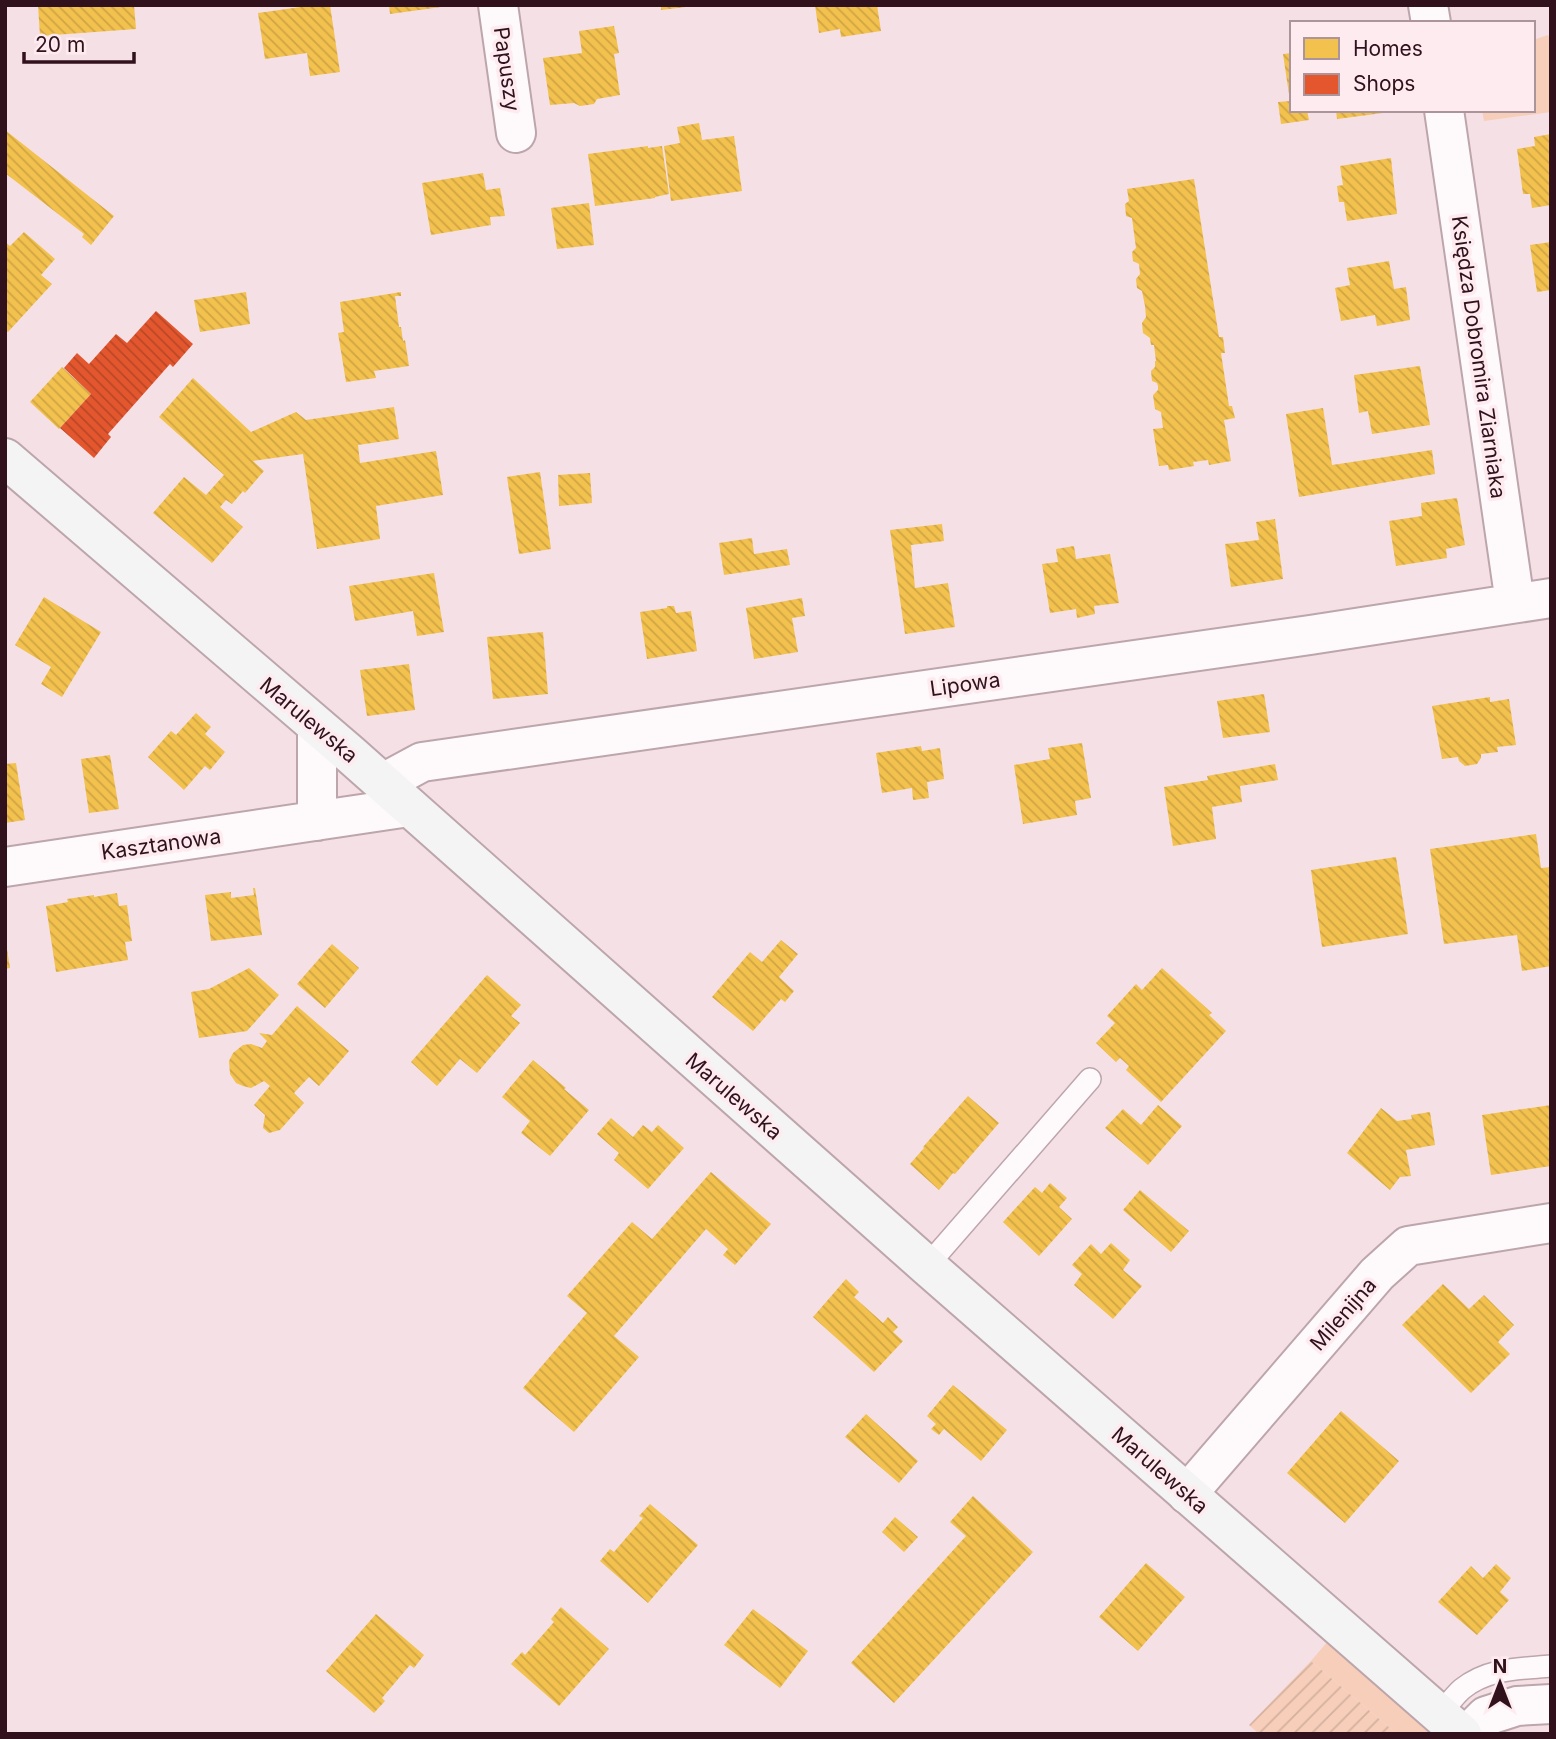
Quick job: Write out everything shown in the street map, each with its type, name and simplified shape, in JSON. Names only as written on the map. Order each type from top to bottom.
[{"type":"street","name":"Papuszy","points":[[498,5],[516,133]]},
{"type":"street","name":"Księdza Dobromira Ziarniaka","points":[[1444,112],[1533,600]]},
{"type":"street","name":"Marulewska","points":[[5,458],[396,795],[927,1266],[1456,1727]]},
{"type":"street","name":"Lipowa","points":[[396,795],[422,762],[1310,635],[1533,600]]},
{"type":"street","points":[[317,727],[317,821]]},
{"type":"street","name":"Kasztanowa","points":[[5,867],[317,821],[396,795]]},
{"type":"street","name":"Milenijna","points":[[1187,1494],[1377,1275],[1408,1246],[1551,1223]]},
{"type":"street","points":[[1456,1727],[1517,1706],[1551,1704]]},
{"type":"lane","points":[[927,1266],[1090,1079]]},
{"type":"lane","points":[[1456,1727],[1460,1690],[1488,1674],[1551,1666]]},
{"type":"shaded area","points":[[1548,35],[1551,43],[1551,112],[1484,121],[1482,112],[1535,112],[1535,39]]},
{"type":"shaded area","points":[[1328,1641],[1435,1734],[1397,1734],[1311,1661]]},
{"type":"shaded area","points":[[1311,1661],[1397,1734],[1259,1734],[1249,1725]]},
{"type":"building: Homes","points":[[38,5],[134,5],[136,29],[40,36]]},
{"type":"building: Homes","points":[[330,5],[340,72],[310,76],[307,53],[265,59],[258,13]]},
{"type":"building: Homes","points":[[389,5],[441,5],[441,7],[390,14]]},
{"type":"building: Homes","points":[[661,5],[686,5],[686,7],[661,10]]},
{"type":"building: Homes","points":[[815,5],[877,5],[881,31],[841,37],[840,29],[819,33]]},
{"type":"building: Homes","points":[[614,26],[619,53],[614,54],[620,95],[597,99],[594,104],[580,106],[574,103],[550,105],[543,58],[582,53],[579,31]]},
{"type":"building: Homes","points":[[1290,53],[1290,101],[1283,54]]},
{"type":"building: Homes","points":[[1290,101],[1290,112],[1307,112],[1309,120],[1281,124],[1278,102]]},
{"type":"building: Homes","points":[[1336,112],[1383,113],[1337,119]]},
{"type":"building: Homes","points":[[699,123],[702,140],[734,136],[742,191],[671,201],[664,146],[680,143],[677,127]]},
{"type":"building: Homes","points":[[5,130],[114,216],[91,245],[82,237],[84,234],[5,173]]},
{"type":"building: Homes","points":[[1551,134],[1551,205],[1532,208],[1530,194],[1523,194],[1517,149],[1535,146],[1534,137]]},
{"type":"building: Homes","points":[[662,146],[669,194],[595,206],[588,154]]},
{"type":"building: Homes","points":[[1391,158],[1397,214],[1347,221],[1344,202],[1339,202],[1337,186],[1343,185],[1340,166]]},
{"type":"building: Homes","points":[[483,173],[486,190],[500,188],[505,216],[490,217],[491,225],[431,235],[422,183]]},
{"type":"building: Homes","points":[[1194,179],[1219,337],[1223,337],[1225,353],[1221,353],[1229,406],[1232,406],[1235,418],[1224,420],[1231,461],[1209,465],[1208,460],[1193,462],[1194,466],[1169,470],[1168,465],[1159,466],[1153,429],[1163,428],[1161,412],[1155,409],[1153,395],[1158,390],[1157,383],[1152,381],[1151,371],[1156,361],[1154,345],[1151,345],[1150,338],[1143,333],[1145,306],[1142,291],[1137,288],[1139,264],[1133,261],[1132,252],[1136,248],[1132,218],[1126,216],[1125,204],[1129,201],[1127,189]]},
{"type":"building: Homes","points":[[589,203],[594,245],[557,249],[551,208]]},
{"type":"building: Homes","points":[[24,232],[55,259],[41,275],[52,284],[8,332],[5,329],[5,242],[10,246]]},
{"type":"building: Homes","points":[[1551,242],[1551,290],[1537,292],[1530,245]]},
{"type":"building: Homes","points":[[1389,261],[1394,289],[1406,287],[1410,320],[1377,326],[1375,315],[1341,321],[1335,288],[1350,285],[1347,268]]},
{"type":"building: Homes","points":[[246,292],[250,324],[200,332],[194,300]]},
{"type":"building: Homes","points":[[401,292],[401,296],[395,296],[399,327],[403,341],[405,340],[409,366],[374,371],[376,378],[346,382],[338,333],[344,332],[340,302]]},
{"type":"building: Homes","points":[[1420,366],[1430,425],[1372,434],[1368,411],[1359,413],[1354,375]]},
{"type":"building: Homes","points":[[62,367],[91,394],[59,429],[30,402]]},
{"type":"building: Homes","points":[[193,378],[251,432],[296,412],[306,420],[394,407],[399,439],[358,445],[360,463],[436,451],[443,495],[376,506],[380,539],[317,549],[303,454],[253,461],[264,471],[232,504],[226,500],[220,507],[243,527],[212,563],[153,513],[184,477],[206,495],[224,475],[159,417]]},
{"type":"building: Homes","points":[[1323,408],[1332,465],[1432,450],[1435,474],[1299,497],[1286,414]]},
{"type":"building: Homes","points":[[540,472],[551,549],[519,554],[507,477]]},
{"type":"building: Homes","points":[[590,473],[592,503],[559,506],[558,475]]},
{"type":"building: Homes","points":[[1457,498],[1465,545],[1446,549],[1447,558],[1396,566],[1389,521],[1422,516],[1421,503]]},
{"type":"building: Homes","points":[[1275,519],[1283,579],[1231,587],[1225,544],[1259,540],[1256,522]]},
{"type":"building: Homes","points":[[942,524],[944,541],[911,545],[915,588],[948,583],[955,627],[905,634],[890,530]]},
{"type":"building: Homes","points":[[752,538],[754,554],[787,549],[790,565],[724,575],[719,543]]},
{"type":"building: Homes","points":[[1074,546],[1076,559],[1110,554],[1119,603],[1094,606],[1095,614],[1077,618],[1076,609],[1050,613],[1042,564],[1058,562],[1056,549]]},
{"type":"building: Homes","points":[[434,573],[444,632],[417,636],[413,611],[355,621],[349,586]]},
{"type":"building: Homes","points":[[44,597],[101,632],[62,697],[41,684],[51,667],[15,645]]},
{"type":"building: Homes","points":[[802,598],[805,616],[792,618],[798,652],[754,659],[746,608]]},
{"type":"building: Homes","points":[[674,606],[676,613],[691,611],[697,651],[647,659],[640,612]]},
{"type":"building: Homes","points":[[543,632],[548,694],[493,699],[487,637]]},
{"type":"building: Homes","points":[[409,664],[415,710],[367,716],[360,670]]},
{"type":"building: Homes","points":[[1264,694],[1270,732],[1223,738],[1217,701]]},
{"type":"building: Homes","points":[[1490,697],[1490,702],[1509,699],[1516,745],[1497,747],[1498,752],[1481,754],[1477,764],[1465,766],[1458,757],[1442,759],[1432,706]]},
{"type":"building: Homes","points":[[196,713],[211,727],[205,734],[225,752],[210,770],[205,766],[184,790],[148,757],[171,731],[176,735]]},
{"type":"building: Homes","points":[[1082,743],[1091,798],[1075,801],[1077,815],[1023,824],[1014,765],[1050,759],[1048,748]]},
{"type":"building: Homes","points":[[921,746],[922,751],[940,748],[944,779],[927,782],[929,798],[913,800],[912,788],[882,793],[876,753]]},
{"type":"building: Homes","points":[[110,755],[119,809],[89,813],[81,759]]},
{"type":"building: Homes","points":[[16,763],[25,820],[5,823],[5,764]]},
{"type":"building: Homes","points":[[1275,764],[1278,780],[1240,786],[1242,802],[1212,807],[1216,839],[1173,846],[1164,787]]},
{"type":"building: Homes","points":[[1536,834],[1541,868],[1551,867],[1551,966],[1522,971],[1517,935],[1444,944],[1430,849]]},
{"type":"building: Homes","points":[[1396,857],[1408,934],[1322,947],[1311,870]]},
{"type":"building: Homes","points":[[253,888],[262,935],[211,941],[205,895],[231,892],[231,898],[254,895]]},
{"type":"building: Homes","points":[[117,893],[119,906],[127,905],[132,941],[125,942],[128,960],[56,972],[46,906],[68,902],[67,899]]},
{"type":"building: Homes","points":[[781,940],[798,954],[779,977],[794,991],[785,1002],[781,999],[753,1031],[712,997],[750,952],[762,962]]},
{"type":"building: Homes","points":[[332,944],[359,968],[325,1008],[297,984]]},
{"type":"building: Homes","points":[[5,949],[10,968],[5,969]]},
{"type":"building: Homes","points":[[249,968],[279,995],[247,1031],[199,1038],[191,992],[209,989]]},
{"type":"building: Homes","points":[[1162,968],[1212,1013],[1209,1015],[1226,1031],[1161,1102],[1126,1070],[1129,1066],[1120,1058],[1116,1062],[1096,1043],[1115,1023],[1107,1016],[1136,984],[1142,990]]},
{"type":"building: Homes","points":[[487,975],[521,1005],[511,1016],[520,1023],[477,1073],[460,1059],[437,1086],[411,1062]]},
{"type":"building: Homes","points":[[297,1006],[349,1051],[319,1086],[309,1077],[294,1093],[304,1103],[280,1130],[269,1133],[263,1128],[265,1115],[254,1105],[270,1086],[264,1081],[251,1088],[236,1083],[230,1074],[229,1061],[233,1053],[243,1045],[251,1044],[262,1048],[267,1041],[259,1033],[272,1035]]},
{"type":"building: Homes","points":[[533,1060],[589,1110],[550,1156],[521,1133],[530,1121],[502,1097]]},
{"type":"building: Homes","points":[[968,1096],[999,1123],[939,1190],[910,1164]]},
{"type":"building: Homes","points":[[1158,1105],[1182,1126],[1148,1165],[1105,1128],[1123,1109],[1141,1125]]},
{"type":"building: Homes","points":[[1551,1105],[1551,1166],[1491,1175],[1482,1115]]},
{"type":"building: Homes","points":[[1381,1108],[1397,1121],[1412,1119],[1411,1115],[1430,1112],[1435,1145],[1406,1150],[1411,1176],[1400,1177],[1390,1190],[1347,1153]]},
{"type":"building: Homes","points":[[611,1118],[633,1137],[643,1125],[652,1132],[658,1125],[684,1148],[648,1189],[614,1160],[619,1153],[597,1134]]},
{"type":"building: Homes","points":[[711,1172],[771,1224],[735,1265],[723,1255],[728,1249],[706,1229],[614,1336],[639,1357],[574,1432],[523,1388],[587,1313],[567,1296],[632,1222],[652,1239]]},
{"type":"building: Homes","points":[[1050,1183],[1067,1198],[1059,1207],[1072,1219],[1039,1256],[1003,1222],[1035,1187],[1042,1193]]},
{"type":"building: Homes","points":[[1140,1190],[1189,1231],[1171,1252],[1123,1210]]},
{"type":"building: Homes","points":[[1111,1243],[1130,1260],[1123,1270],[1142,1286],[1113,1319],[1074,1285],[1082,1274],[1072,1265],[1091,1244],[1101,1254]]},
{"type":"building: Homes","points":[[846,1279],[859,1292],[854,1297],[883,1323],[888,1317],[898,1327],[893,1332],[903,1341],[874,1372],[813,1317]]},
{"type":"building: Homes","points":[[1443,1284],[1469,1309],[1484,1295],[1514,1325],[1498,1342],[1510,1354],[1471,1393],[1402,1325]]},
{"type":"building: Homes","points":[[953,1385],[1007,1430],[981,1461],[944,1429],[939,1435],[931,1429],[936,1424],[927,1416]]},
{"type":"building: Homes","points":[[1341,1411],[1399,1461],[1345,1523],[1287,1473]]},
{"type":"building: Homes","points":[[866,1414],[918,1461],[899,1483],[845,1437]]},
{"type":"building: Homes","points":[[973,1496],[1033,1552],[894,1703],[851,1663],[966,1536],[950,1522]]},
{"type":"building: Homes","points":[[650,1504],[698,1545],[648,1603],[600,1561],[610,1549],[614,1552],[643,1518],[639,1516]]},
{"type":"building: Homes","points":[[895,1517],[918,1537],[904,1552],[882,1532]]},
{"type":"building: Homes","points":[[1146,1563],[1185,1597],[1138,1651],[1099,1617]]},
{"type":"building: Homes","points":[[1496,1564],[1511,1578],[1500,1592],[1509,1600],[1477,1635],[1438,1602],[1471,1566],[1483,1578]]},
{"type":"building: Homes","points":[[561,1607],[609,1649],[559,1706],[511,1664],[522,1652],[525,1655],[554,1622],[551,1619]]},
{"type":"building: Homes","points":[[753,1609],[808,1651],[780,1688],[724,1645]]},
{"type":"building: Homes","points":[[376,1614],[424,1655],[414,1668],[410,1665],[382,1698],[385,1701],[374,1713],[326,1671]]},
{"type":"building: Shops","points":[[156,311],[193,344],[173,367],[170,364],[108,434],[111,437],[94,458],[60,428],[91,394],[64,368],[77,353],[89,364],[116,334],[127,343]]}]
